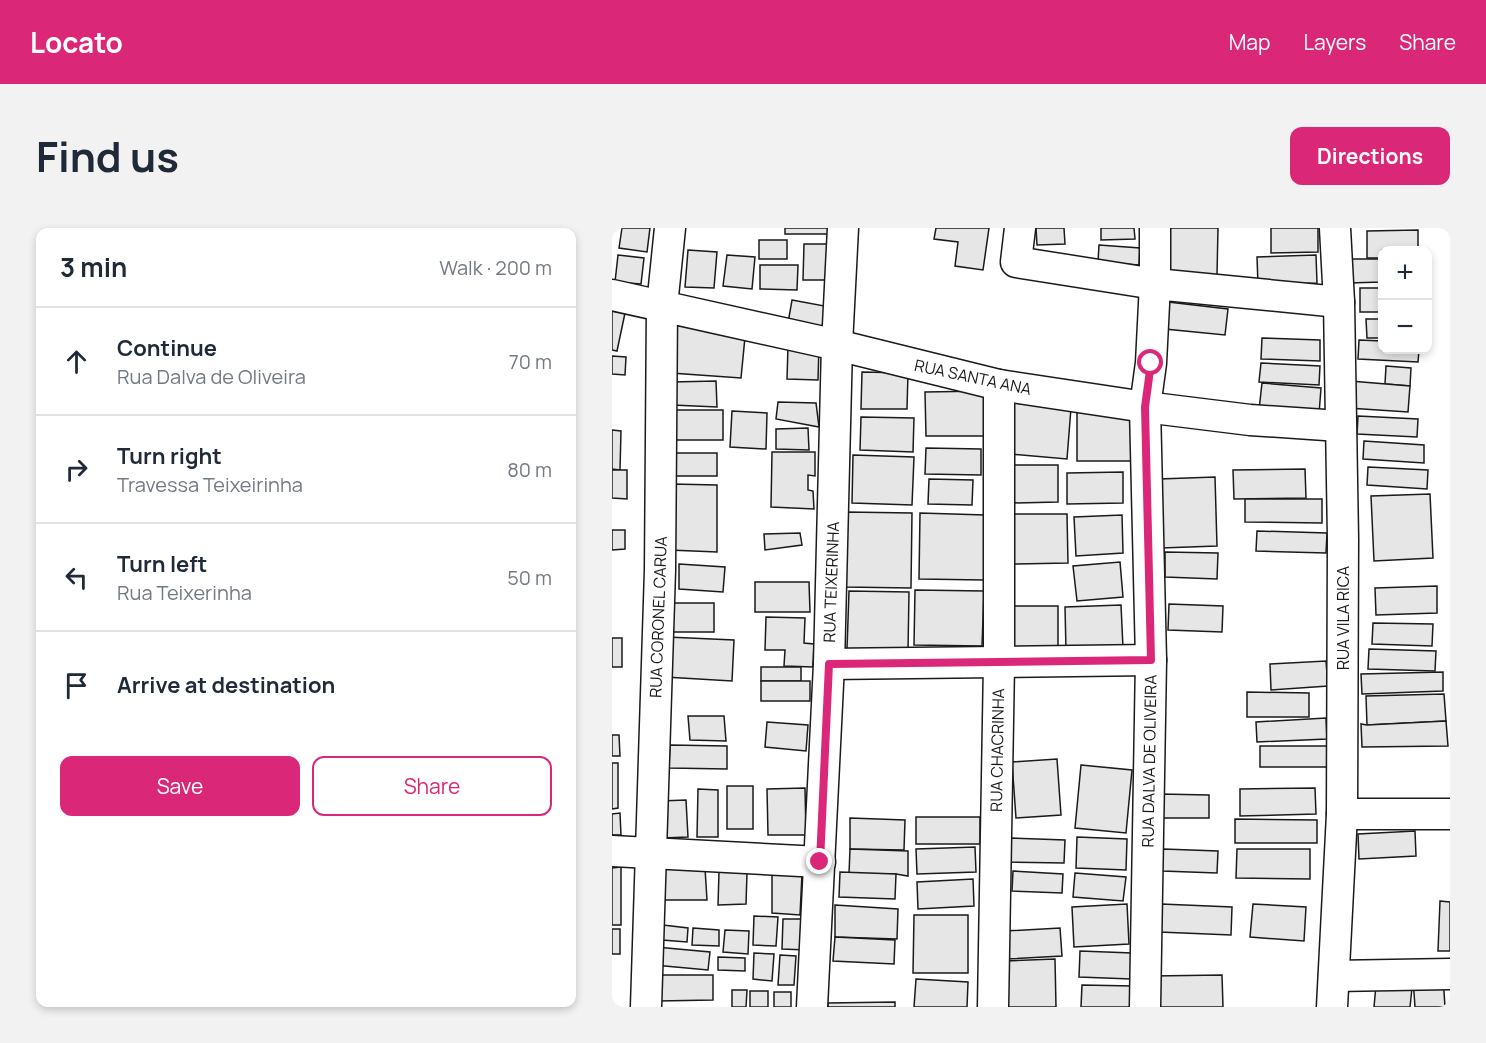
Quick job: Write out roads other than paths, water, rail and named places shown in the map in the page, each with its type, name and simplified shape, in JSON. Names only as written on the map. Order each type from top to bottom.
[{"type":"street","name":"RUA CORONEL CARUA","points":[[646,1007],[660,570],[662,306],[670,228]]},
{"type":"street","name":"RUA TEIXERINHA","points":[[812,1007],[829,664],[837,345],[843,228]]},
{"type":"street","points":[[1020,228],[1017,262],[1155,284],[1339,302]]},
{"type":"street","name":"RUA DALVA DE OLIVEIRA","points":[[1146,1007],[1151,660],[1145,407],[1151,363],[1155,228]]},
{"type":"street","name":"RUA VILA RICA","points":[[1332,1007],[1342,814],[1343,539],[1339,302],[1335,228]]},
{"type":"street","name":"RUA SANTA ANA","points":[[612,295],[837,345],[999,385],[1250,420],[1340,426]]},
{"type":"street","name":"RUA CHACRINHA","points":[[993,1007],[999,663],[999,385]]},
{"type":"street","points":[[829,664],[1151,660]]},
{"type":"street","points":[[1342,814],[1450,814]]},
{"type":"street","points":[[612,851],[820,862]]},
{"type":"street","points":[[1334,976],[1450,974]]}]
